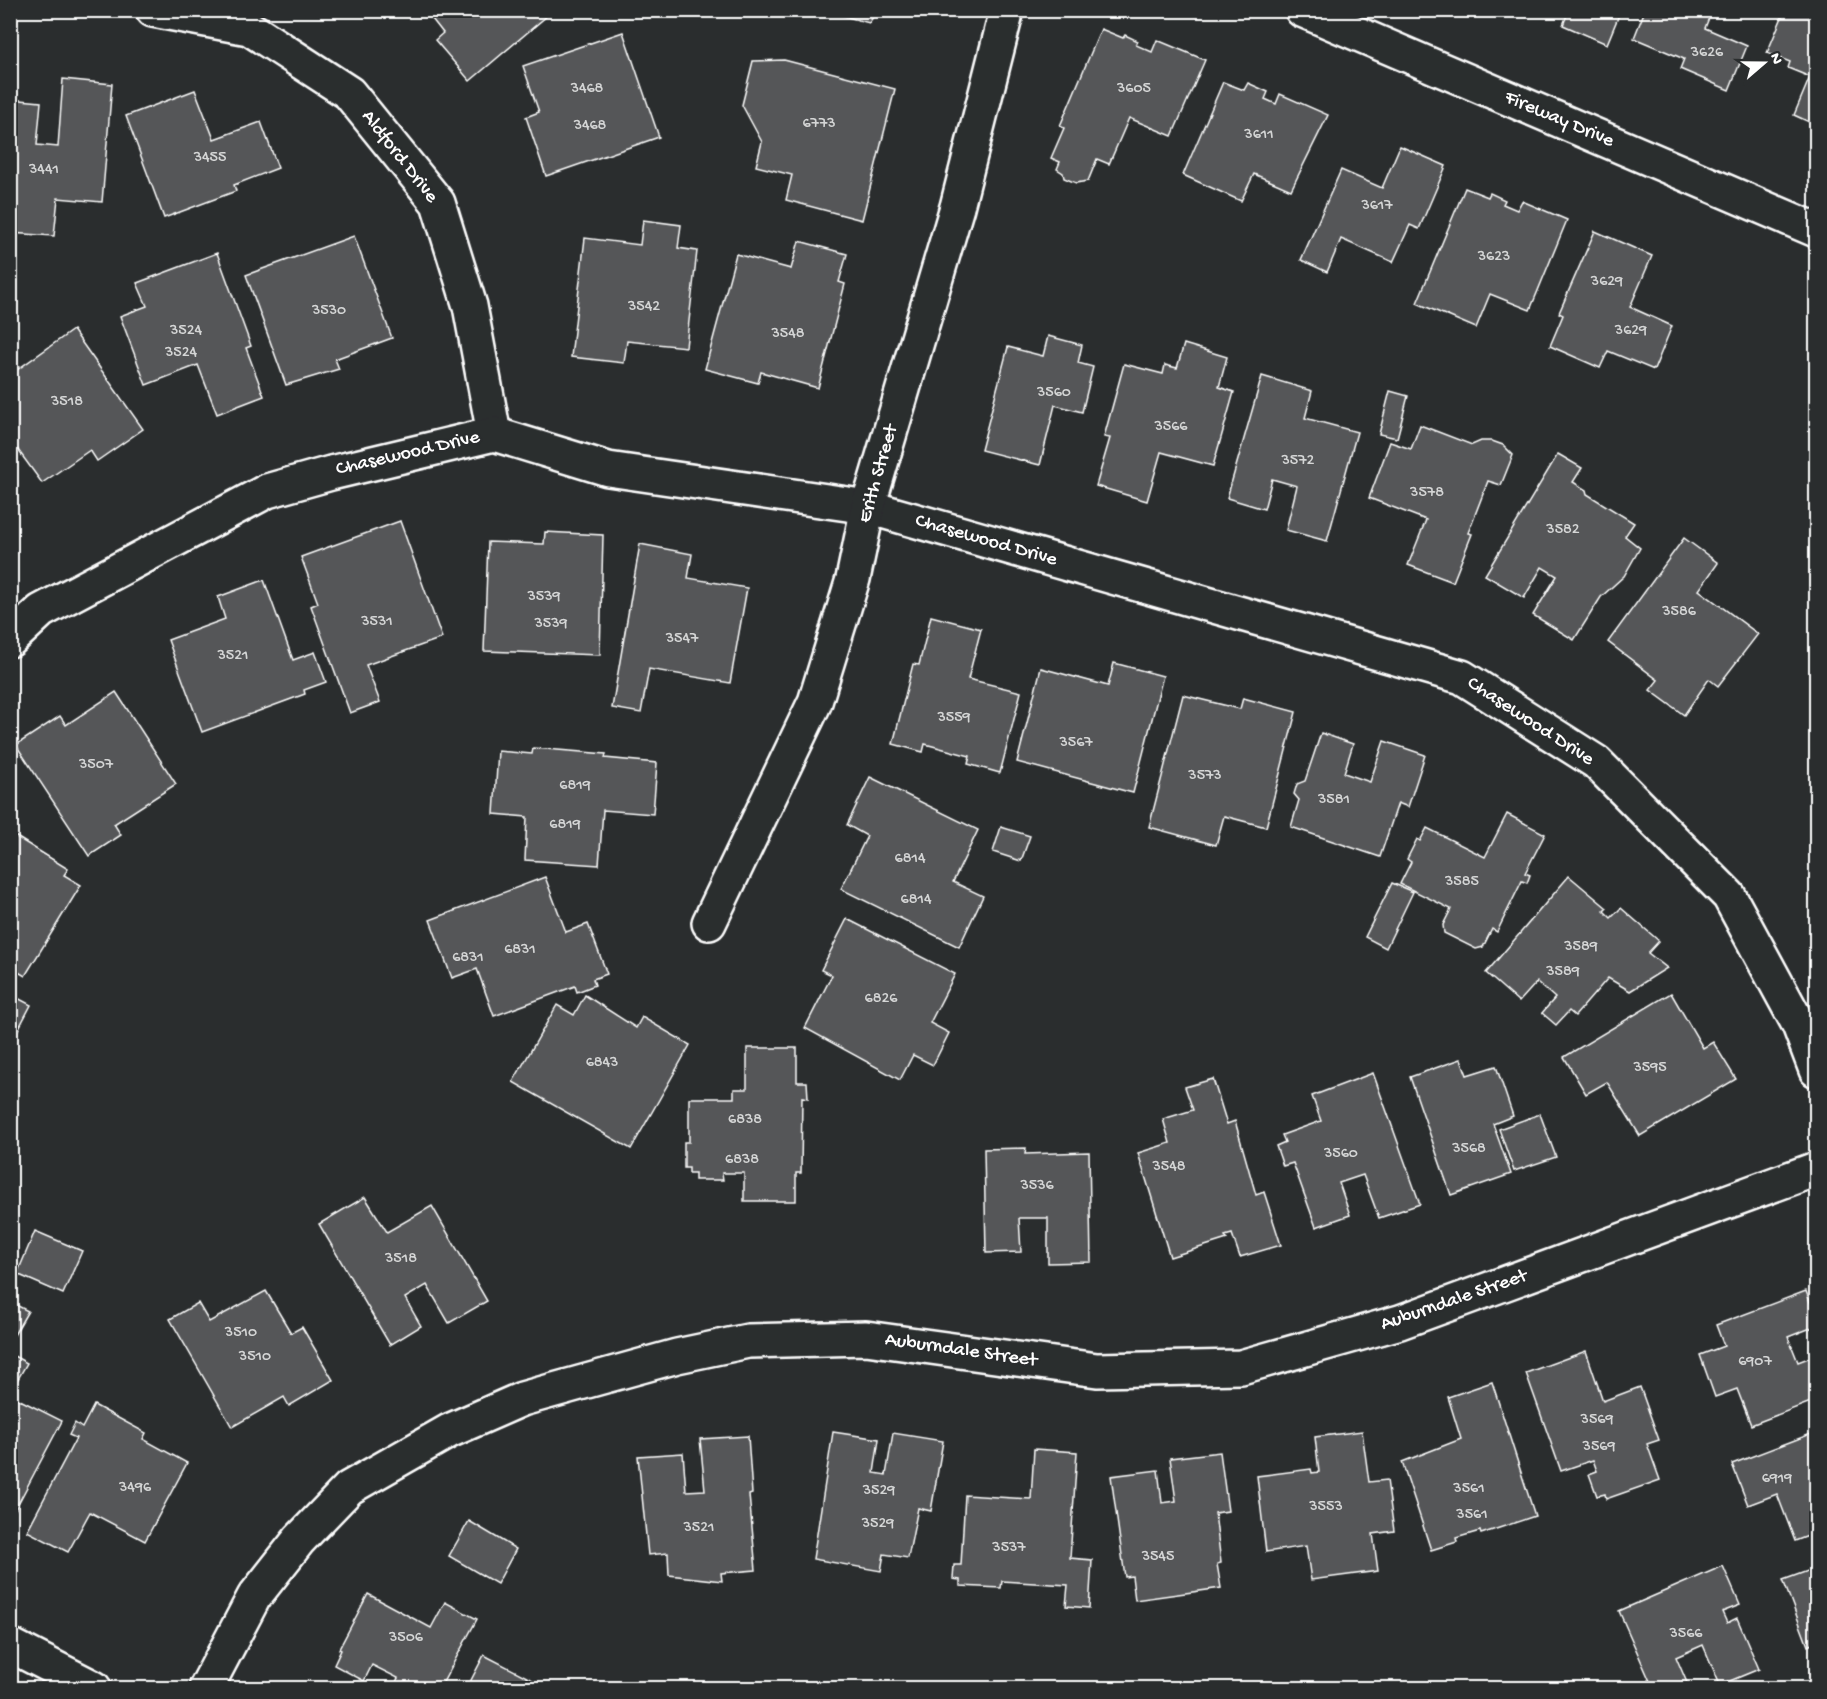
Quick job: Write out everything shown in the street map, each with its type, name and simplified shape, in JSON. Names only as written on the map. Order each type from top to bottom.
[{"type":"street","name":"Aldford Drive","points":[[153,10],[249,28],[350,93],[438,203],[470,306],[494,434]]},
{"type":"street","name":"Erith Street","points":[[708,922],[815,702],[853,579],[868,507],[957,207],[1007,10]]},
{"type":"street","name":"Fireway Drive","points":[[1302,10],[1816,230]]},
{"type":"street","name":"Chasewood Drive","points":[[10,640],[41,610],[267,491],[331,472],[494,434],[608,469],[868,507],[1462,677],[1596,762],[1730,896],[1799,1025],[1816,1070]]},
{"type":"street","name":"Auburndale Street","points":[[206,1689],[254,1597],[299,1540],[349,1488],[449,1431],[522,1399],[677,1356],[748,1341],[866,1338],[1097,1370],[1241,1367],[1400,1322],[1816,1169]]},
{"type":"street","points":[[10,1645],[94,1689]]},
{"type":"building","points":[[425,10],[554,10],[470,81],[435,40],[443,33]]},
{"type":"building","points":[[822,10],[878,10],[869,23]]},
{"type":"building","points":[[1569,10],[1621,10],[1607,44],[1563,25]]},
{"type":"building","points":[[1645,10],[1712,10],[1705,28],[1747,46],[1729,90],[1680,69],[1684,59],[1634,38]]},
{"type":"building","points":[[1785,10],[1816,10],[1816,125],[1794,115],[1810,77],[1788,68],[1790,62],[1767,53]]},
{"type":"building","points":[[1101,29],[1123,38],[1125,35],[1138,41],[1136,45],[1152,52],[1157,40],[1205,60],[1172,136],[1129,118],[1109,164],[1097,159],[1088,181],[1076,183],[1064,178],[1063,173],[1057,169],[1060,162],[1051,158],[1064,128],[1060,126]]},
{"type":"building","points":[[623,32],[659,137],[546,176],[526,117],[539,112],[523,66]]},
{"type":"building","points":[[784,60],[895,89],[862,220],[786,200],[792,175],[756,166],[762,142],[742,105],[753,61]]},
{"type":"building","points":[[63,79],[112,84],[102,202],[58,198],[54,236],[10,233],[10,99],[41,102],[37,145],[58,147]]},
{"type":"building","points":[[1223,82],[1244,90],[1248,83],[1268,92],[1265,99],[1276,104],[1280,94],[1328,115],[1291,190],[1254,174],[1241,201],[1183,175]]},
{"type":"building","points":[[195,90],[214,139],[261,122],[278,168],[234,185],[236,191],[164,218],[126,116]]},
{"type":"building","points":[[1400,146],[1446,166],[1419,229],[1410,225],[1393,262],[1341,239],[1327,272],[1301,260],[1341,170],[1382,188]]},
{"type":"building","points":[[1465,188],[1488,197],[1490,193],[1505,200],[1503,204],[1517,210],[1522,201],[1567,220],[1530,310],[1490,294],[1476,328],[1417,303]]},
{"type":"building","points":[[643,220],[681,225],[678,248],[697,251],[686,347],[627,341],[624,363],[571,357],[585,238],[640,245]]},
{"type":"building","points":[[1595,231],[1652,256],[1630,307],[1672,326],[1654,370],[1608,351],[1600,368],[1550,346],[1563,315],[1559,313]]},
{"type":"building","points":[[354,236],[392,338],[335,359],[339,369],[286,385],[246,275]]},
{"type":"building","points":[[799,241],[847,254],[839,282],[845,284],[818,388],[761,372],[758,383],[705,369],[736,254],[791,269]]},
{"type":"building","points":[[217,253],[251,346],[246,348],[264,396],[217,414],[198,365],[146,385],[120,316],[147,306],[137,283]]},
{"type":"building","points":[[73,330],[143,429],[97,461],[90,450],[42,483],[10,439],[10,375]]},
{"type":"building","points":[[1048,336],[1082,345],[1078,363],[1093,367],[1082,412],[1055,405],[1040,465],[981,450],[1008,347],[1043,356]]},
{"type":"building","points":[[1184,344],[1227,357],[1219,387],[1234,392],[1213,466],[1161,452],[1147,501],[1096,486],[1110,438],[1104,437],[1124,364],[1163,374],[1165,365],[1177,368]]},
{"type":"building","points":[[1262,376],[1312,391],[1305,418],[1357,432],[1327,541],[1286,530],[1297,486],[1272,479],[1264,509],[1227,498]]},
{"type":"building","points":[[1390,391],[1408,396],[1397,438],[1379,434]]},
{"type":"building","points":[[1420,425],[1472,445],[1481,441],[1492,441],[1503,445],[1513,455],[1501,485],[1488,481],[1468,533],[1472,534],[1453,582],[1408,565],[1426,520],[1369,498],[1390,442],[1411,449]]},
{"type":"building","points":[[1558,454],[1582,468],[1573,482],[1586,490],[1587,494],[1634,523],[1625,536],[1640,548],[1624,576],[1601,597],[1574,640],[1533,615],[1557,576],[1542,567],[1524,598],[1485,575]]},
{"type":"building","points":[[400,521],[442,638],[366,665],[380,702],[350,713],[311,606],[318,603],[301,557]]},
{"type":"building","points":[[545,532],[603,535],[600,655],[484,651],[488,542],[544,544]]},
{"type":"building","points":[[1684,538],[1718,563],[1699,590],[1758,634],[1718,686],[1709,679],[1684,715],[1650,690],[1658,680],[1608,642]]},
{"type":"building","points":[[640,544],[692,554],[688,578],[747,588],[730,683],[649,669],[641,713],[612,708]]},
{"type":"building","points":[[264,580],[293,660],[315,652],[326,682],[304,690],[305,694],[202,732],[168,640],[225,619],[218,597]]},
{"type":"building","points":[[931,616],[981,629],[968,679],[1021,692],[1000,773],[968,764],[970,756],[925,744],[923,752],[893,744],[913,664],[919,665]]},
{"type":"building","points":[[1114,663],[1163,676],[1133,793],[1017,762],[1041,668],[1108,686]]},
{"type":"building","points":[[116,692],[176,784],[114,824],[121,835],[89,856],[16,745],[60,716],[66,725]]},
{"type":"building","points":[[1183,695],[1240,709],[1243,698],[1296,712],[1266,827],[1224,816],[1216,845],[1149,827]]},
{"type":"building","points":[[1321,733],[1353,744],[1344,773],[1370,782],[1384,741],[1425,755],[1408,807],[1398,803],[1380,857],[1291,827],[1299,800],[1294,794],[1297,784],[1305,781]]},
{"type":"building","points":[[533,748],[606,754],[605,758],[657,763],[653,814],[603,810],[599,865],[525,860],[527,817],[494,814],[498,751],[532,754]]},
{"type":"building","points":[[870,777],[978,830],[953,882],[983,896],[959,947],[841,889],[867,836],[847,825]]},
{"type":"building","points":[[1507,814],[1545,834],[1525,873],[1530,875],[1527,883],[1522,881],[1497,932],[1492,929],[1483,947],[1476,949],[1444,933],[1443,925],[1451,909],[1400,884],[1411,862],[1407,859],[1417,839],[1420,841],[1427,828],[1485,857]]},
{"type":"building","points":[[1001,827],[1030,836],[1021,861],[993,852]]},
{"type":"building","points":[[10,833],[68,869],[64,875],[81,885],[25,976],[10,967]]},
{"type":"building","points":[[1569,876],[1607,908],[1604,911],[1611,918],[1621,908],[1659,941],[1648,953],[1667,968],[1630,991],[1608,978],[1575,1016],[1569,1011],[1556,1025],[1542,1013],[1555,998],[1537,982],[1519,1002],[1486,973]]},
{"type":"building","points":[[545,877],[566,932],[588,924],[607,974],[593,979],[595,985],[577,992],[575,986],[494,1016],[477,969],[452,978],[430,920]]},
{"type":"building","points":[[1392,883],[1413,892],[1386,948],[1365,937]]},
{"type":"building","points":[[847,919],[955,974],[930,1023],[949,1033],[933,1065],[913,1055],[900,1080],[805,1028],[832,975],[821,970]]},
{"type":"building","points":[[1671,993],[1703,1048],[1713,1042],[1736,1079],[1640,1136],[1607,1082],[1586,1094],[1564,1057]]},
{"type":"building","points":[[10,994],[31,1005],[10,1045]]},
{"type":"building","points":[[585,995],[636,1028],[642,1017],[690,1045],[631,1149],[513,1082],[557,1005],[574,1015]]},
{"type":"building","points":[[747,1048],[797,1048],[797,1082],[807,1082],[808,1098],[802,1097],[801,1173],[796,1173],[796,1201],[744,1201],[744,1173],[722,1173],[723,1180],[695,1180],[695,1173],[689,1173],[689,1168],[684,1168],[684,1142],[689,1142],[689,1098],[734,1098],[734,1089],[747,1089]]},
{"type":"building","points":[[1461,1059],[1467,1075],[1496,1066],[1513,1116],[1493,1124],[1511,1174],[1451,1195],[1410,1077]]},
{"type":"building","points":[[1373,1073],[1420,1204],[1379,1218],[1363,1175],[1339,1183],[1350,1215],[1316,1227],[1293,1163],[1283,1166],[1276,1146],[1285,1142],[1282,1135],[1321,1121],[1312,1096]]},
{"type":"building","points":[[1213,1079],[1227,1124],[1235,1121],[1256,1195],[1264,1192],[1281,1245],[1240,1257],[1232,1234],[1225,1236],[1227,1239],[1170,1257],[1138,1153],[1170,1143],[1163,1119],[1193,1110],[1185,1087]]},
{"type":"building","points":[[1540,1114],[1556,1157],[1514,1171],[1499,1129]]},
{"type":"building","points":[[1026,1148],[1025,1154],[1089,1152],[1091,1262],[1048,1263],[1048,1218],[1019,1218],[1021,1252],[986,1253],[984,1149]]},
{"type":"building","points":[[365,1197],[387,1232],[432,1206],[487,1301],[449,1323],[427,1285],[405,1298],[421,1326],[390,1345],[319,1224]]},
{"type":"building","points":[[35,1231],[82,1251],[63,1294],[17,1274]]},
{"type":"building","points":[[266,1291],[291,1333],[302,1327],[333,1380],[289,1406],[284,1397],[232,1427],[170,1319],[198,1303],[209,1322]]},
{"type":"building","points":[[1806,1291],[1816,1318],[1816,1326],[1788,1337],[1798,1362],[1816,1355],[1816,1400],[1751,1425],[1737,1389],[1715,1397],[1700,1355],[1724,1346],[1716,1325]]},
{"type":"building","points":[[10,1302],[28,1311],[10,1342]]},
{"type":"building","points":[[1586,1351],[1603,1401],[1640,1387],[1659,1440],[1647,1444],[1660,1480],[1606,1499],[1605,1494],[1597,1496],[1589,1474],[1597,1471],[1593,1460],[1561,1471],[1526,1373]]},
{"type":"building","points":[[10,1354],[27,1363],[10,1393]]},
{"type":"building","points":[[1492,1382],[1535,1516],[1481,1534],[1480,1531],[1456,1538],[1457,1542],[1431,1550],[1402,1462],[1461,1439],[1448,1397]]},
{"type":"building","points":[[10,1395],[62,1421],[10,1519]]},
{"type":"building","points":[[94,1405],[146,1433],[143,1439],[187,1463],[145,1541],[90,1512],[68,1552],[27,1531],[76,1438],[69,1435],[75,1423],[82,1428]]},
{"type":"building","points":[[1362,1431],[1369,1482],[1387,1480],[1394,1531],[1373,1534],[1378,1571],[1311,1580],[1306,1546],[1266,1552],[1257,1476],[1311,1469],[1312,1473],[1319,1472],[1315,1437]]},
{"type":"building","points":[[833,1432],[879,1439],[874,1473],[886,1475],[893,1433],[943,1441],[931,1511],[918,1508],[908,1558],[884,1554],[881,1571],[813,1559]]},
{"type":"building","points":[[1816,1432],[1816,1533],[1795,1541],[1777,1494],[1748,1505],[1732,1464]]},
{"type":"building","points":[[748,1436],[752,1494],[749,1495],[756,1570],[721,1573],[722,1581],[669,1575],[668,1553],[648,1555],[638,1456],[683,1453],[686,1491],[705,1490],[700,1439]]},
{"type":"building","points":[[1034,1449],[1077,1452],[1070,1558],[1092,1560],[1089,1608],[1066,1606],[1068,1585],[1002,1581],[1001,1588],[960,1586],[960,1580],[953,1579],[954,1565],[961,1565],[965,1495],[1031,1499]]},
{"type":"building","points":[[1220,1452],[1228,1511],[1215,1513],[1221,1563],[1217,1564],[1221,1588],[1135,1600],[1132,1576],[1125,1577],[1111,1476],[1158,1470],[1162,1503],[1176,1501],[1170,1458]]},
{"type":"building","points":[[469,1521],[516,1549],[497,1584],[449,1556]]},
{"type":"building","points":[[1723,1566],[1740,1605],[1722,1612],[1727,1623],[1737,1618],[1759,1669],[1720,1685],[1703,1645],[1676,1657],[1688,1685],[1680,1688],[1653,1688],[1619,1611]]},
{"type":"building","points":[[1816,1568],[1816,1642],[1808,1646],[1783,1580]]},
{"type":"building","points":[[368,1594],[431,1628],[445,1602],[477,1619],[440,1688],[393,1688],[398,1678],[372,1665],[364,1681],[334,1665],[341,1650],[339,1649]]},
{"type":"building","points":[[484,1655],[548,1688],[467,1688]]}]
